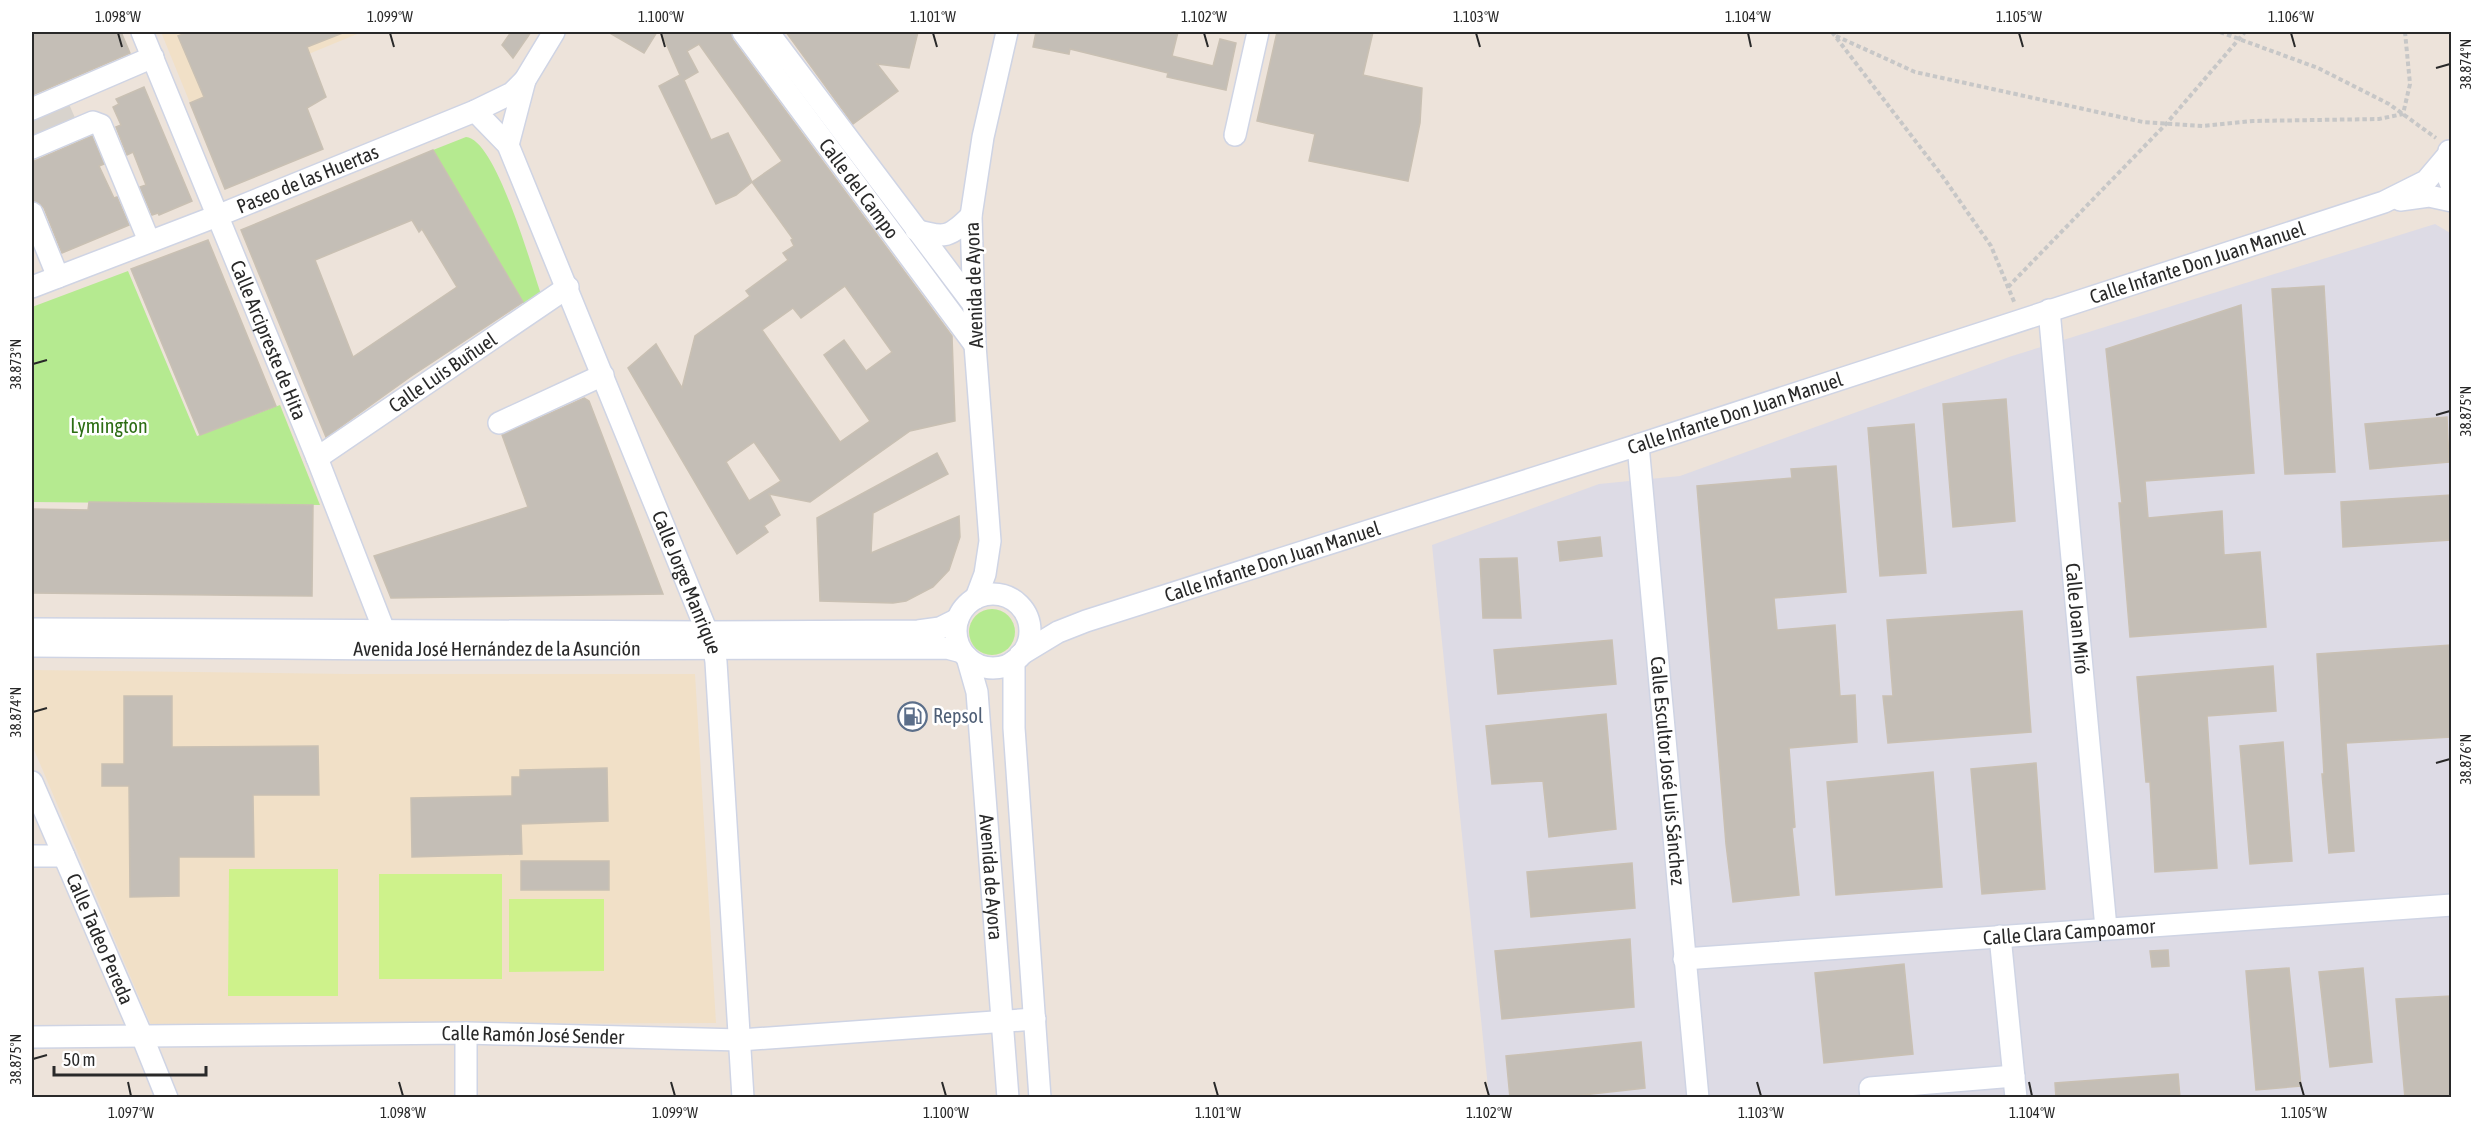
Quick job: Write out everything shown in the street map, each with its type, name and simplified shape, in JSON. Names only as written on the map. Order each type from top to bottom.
[{"type":"street","name":"Calle Arcipreste de Hita","points":[[142,32],[389,640]]},
{"type":"street","name":"Paseo de las Huertas","points":[[32,287],[218,216],[475,111],[512,93],[525,80],[554,32]]},
{"type":"street","name":"Calle del Campo","points":[[742,32],[975,345]]},
{"type":"street","name":"Calle del Campo","points":[[768,32],[973,304]]},
{"type":"street","name":"Avenida de Ayora","points":[[976,598],[985,574],[990,541],[975,345],[971,216],[981,147],[1007,32]]},
{"type":"street","points":[[1236,135],[1258,32]]},
{"type":"street","points":[[32,109],[153,57]]},
{"type":"street","points":[[508,145],[525,80]]},
{"type":"street","points":[[65,95],[79,127]]},
{"type":"street","name":"Calle Jorge Manrique","points":[[475,111],[508,145],[710,641],[743,1098]]},
{"type":"street","points":[[32,148],[93,122],[101,126],[149,241]]},
{"type":"street","points":[[2450,149],[2448,177],[2451,187]]},
{"type":"street","name":"Calle Infante Don Juan Manuel","points":[[1017,658],[1058,632],[1086,621],[1638,445],[2384,202],[2426,181],[2450,149]]},
{"type":"street","name":"Calle Infante Don Juan Manuel","points":[[2384,202],[2429,196],[2451,201]]},
{"type":"street","points":[[32,213],[58,277]]},
{"type":"street","name":"Calle del Campo","points":[[916,230],[938,237],[944,236],[956,231],[971,216]]},
{"type":"street","name":"Calle Luis Buñuel","points":[[317,458],[567,287]]},
{"type":"street","name":"Calle Joan Miró","points":[[2049,310],[2106,928]]},
{"type":"street","points":[[499,423],[603,375]]},
{"type":"street","name":"Calle Escultor José Luis Sánchez","points":[[1638,445],[1698,1098]]},
{"type":"street","name":"Avenida de Ayora","points":[[990,541],[1003,582],[1022,610]]},
{"type":"street","points":[[998,594],[1022,610],[1029,636],[1017,658],[998,667],[988,667],[974,663],[965,654],[956,632],[958,619],[966,605],[976,598],[998,594]]},
{"type":"street","name":"Calle Infante Don Juan Manuel","points":[[1022,610],[1059,624],[1086,621]]},
{"type":"street","name":"Avenida José Hernández de la Asunción","points":[[710,641],[918,631],[940,628],[958,619]]},
{"type":"street","name":"Avenida José Hernández de la Asunción","points":[[32,629],[389,640]]},
{"type":"street","name":"Avenida José Hernández de la Asunción","points":[[32,646],[389,640],[710,641],[947,648],[965,654]]},
{"type":"street","name":"Avenida de Ayora","points":[[965,654],[976,692],[1008,1098]]},
{"type":"street","name":"Avenida de Ayora","points":[[1017,658],[1014,718],[1040,1098]]},
{"type":"street","name":"Calle Tadeo Pereda","points":[[32,782],[167,1098]]},
{"type":"street","points":[[32,856],[64,856]]},
{"type":"street","name":"Calle Clara Campoamor","points":[[1684,959],[2451,905]]},
{"type":"street","points":[[2000,936],[2016,1098]]},
{"type":"street","name":"Calle Ramón José Sender","points":[[32,1037],[466,1033],[740,1040],[1035,1019]]},
{"type":"street","points":[[466,1033],[466,1098]]},
{"type":"street","points":[[1871,1098],[1870,1089],[2014,1076]]},
{"type":"path","points":[[1832,32],[1943,177],[1990,246],[2022,320]]},
{"type":"path","points":[[2220,32],[2318,68],[2389,104],[2450,149]]},
{"type":"path","points":[[2008,287],[2166,124],[2245,32]]},
{"type":"path","points":[[2403,114],[2410,84],[2405,32]]},
{"type":"path","points":[[1836,36],[1915,72],[2143,122],[2203,126],[2253,121],[2379,118],[2403,114]]},
{"type":"shaded area","points":[[161,32],[362,32],[190,103]]},
{"type":"shaded area","points":[[65,95],[79,127],[32,148],[32,109]]},
{"type":"shaded area","points":[[2435,224],[2452,234],[2451,1097],[1489,1097],[1432,545],[1599,484],[1680,476],[2012,356]]},
{"type":"shaded area","points":[[32,670],[348,674],[695,674],[716,1023],[151,1025],[32,745]]},
{"type":"green space","points":[[466,137],[477,143],[489,158],[521,233],[541,294],[524,305],[433,150]]},
{"type":"green space","name":"Lymington","points":[[128,271],[197,436],[280,405],[320,505],[32,502],[32,307]]},
{"type":"green space","points":[[992,609],[1008,616],[1015,632],[1008,648],[992,655],[976,648],[969,632],[976,616]]},
{"type":"green space","points":[[229,869],[338,869],[338,996],[228,996]]},
{"type":"green space","points":[[379,874],[502,874],[502,979],[379,979]]},
{"type":"green space","points":[[509,899],[604,899],[604,971],[509,972]]},
{"type":"building","points":[[32,32],[121,32],[130,53],[32,95]]},
{"type":"building","points":[[188,32],[345,32],[307,47],[326,97],[307,108],[323,149],[225,189],[190,103],[204,97],[178,36]]},
{"type":"building","points":[[511,32],[531,32],[513,58],[502,45]]},
{"type":"building","points":[[608,32],[657,32],[644,53]]},
{"type":"building","points":[[661,32],[731,32],[733,40],[952,336],[955,421],[910,431],[810,502],[769,494],[780,515],[764,526],[768,532],[737,554],[628,368],[656,344],[682,388],[695,336],[750,296],[746,291],[788,260],[783,253],[794,246],[791,240],[793,239],[752,182],[736,195],[716,204],[659,86],[680,75]],"holes":[[[699,44],[782,161],[752,182],[728,133],[711,140],[684,80],[698,72],[687,51]],[[845,286],[892,352],[866,371],[844,340],[824,355],[870,421],[840,442],[762,330],[793,308],[801,318]],[[754,442],[781,481],[749,501],[726,462]]]},
{"type":"building","points":[[786,32],[918,32],[909,68],[877,64],[898,91],[853,124]]},
{"type":"building","points":[[1036,32],[1178,32],[1172,56],[1213,66],[1220,39],[1236,43],[1226,90],[1167,77],[1168,73],[1070,49],[1069,54],[1033,47]]},
{"type":"building","points":[[1277,32],[1373,32],[1363,75],[1422,88],[1420,123],[1408,181],[1309,161],[1315,134],[1257,121]]},
{"type":"building","points":[[144,87],[192,201],[159,215],[158,213],[152,215],[140,187],[146,185],[133,152],[127,155],[116,127],[121,125],[113,107],[119,104],[116,99]]},
{"type":"building","points":[[92,136],[104,164],[99,166],[114,198],[117,197],[129,225],[62,253],[44,208],[32,201],[32,162]]},
{"type":"building","points":[[433,150],[523,302],[410,377],[326,437],[241,230]],"holes":[[[412,220],[419,232],[422,229],[457,287],[353,357],[315,260]]]},
{"type":"building","points":[[208,240],[276,406],[200,435],[131,269]]},
{"type":"building","points":[[2324,286],[2335,472],[2285,474],[2272,289]]},
{"type":"building","points":[[2241,305],[2254,473],[2145,481],[2148,518],[2222,511],[2224,555],[2260,552],[2266,627],[2130,637],[2119,503],[2122,503],[2106,349]]},
{"type":"building","points":[[584,398],[589,401],[663,594],[391,598],[374,556],[528,507],[502,435]]},
{"type":"building","points":[[2006,399],[2015,521],[1953,527],[1943,404]]},
{"type":"building","points":[[2447,417],[2449,462],[2370,469],[2365,424]]},
{"type":"building","points":[[1914,424],[1926,573],[1880,576],[1868,428]]},
{"type":"building","points":[[937,453],[948,474],[873,513],[871,553],[959,516],[960,537],[949,570],[933,587],[906,601],[893,603],[820,601],[817,518]]},
{"type":"building","points":[[1836,466],[1846,592],[1774,598],[1777,630],[1835,625],[1840,696],[1855,695],[1857,742],[1789,748],[1795,827],[1792,828],[1799,895],[1733,902],[1726,844],[1697,486],[1792,478],[1791,469]]},
{"type":"building","points":[[2451,495],[2451,540],[2343,547],[2341,502]]},
{"type":"building","points":[[89,502],[313,505],[312,596],[32,593],[32,509],[88,510]]},
{"type":"building","points":[[1600,537],[1602,556],[1560,561],[1558,542]]},
{"type":"building","points":[[1517,558],[1521,618],[1483,618],[1480,559]]},
{"type":"building","points":[[2022,611],[2031,732],[1888,743],[1883,696],[1893,696],[1887,620]]},
{"type":"building","points":[[1612,640],[1616,684],[1498,694],[1494,650]]},
{"type":"building","points":[[2451,645],[2451,737],[2346,743],[2354,851],[2329,853],[2322,774],[2324,774],[2317,654]]},
{"type":"building","points":[[2273,666],[2276,711],[2207,716],[2217,868],[2155,872],[2150,782],[2146,782],[2137,677]]},
{"type":"building","points":[[124,696],[172,696],[172,747],[318,746],[319,795],[253,795],[254,857],[179,857],[179,896],[130,897],[129,786],[102,786],[102,764],[124,764]]},
{"type":"building","points":[[1606,714],[1616,829],[1549,837],[1543,781],[1492,784],[1486,726]]},
{"type":"building","points":[[2283,742],[2292,861],[2250,864],[2240,746]]},
{"type":"building","points":[[2036,763],[2045,889],[1982,894],[1971,769]]},
{"type":"building","points":[[607,768],[608,821],[521,824],[522,854],[412,857],[411,798],[512,796],[512,777],[520,777],[520,770]]},
{"type":"building","points":[[1933,772],[1942,887],[1836,895],[1827,782]]},
{"type":"building","points":[[521,861],[609,861],[609,890],[521,890]]},
{"type":"building","points":[[1632,863],[1635,908],[1531,917],[1527,872]]},
{"type":"building","points":[[1630,939],[1634,1007],[1502,1019],[1495,951]]},
{"type":"building","points":[[2168,950],[2169,966],[2152,967],[2150,951]]},
{"type":"building","points":[[1904,964],[1913,1054],[1824,1063],[1815,973]]},
{"type":"building","points":[[2289,968],[2301,1086],[2256,1090],[2246,971]]},
{"type":"building","points":[[2363,968],[2372,1062],[2330,1067],[2319,972]]},
{"type":"building","points":[[2451,996],[2451,1098],[2405,1098],[2396,999]]},
{"type":"building","points":[[1641,1042],[1645,1088],[1556,1098],[1510,1098],[1506,1056]]},
{"type":"building","points":[[2178,1074],[2180,1098],[2056,1098],[2055,1083]]},
{"type":"place","name":"Repsol","points":[[912,716]]}]
